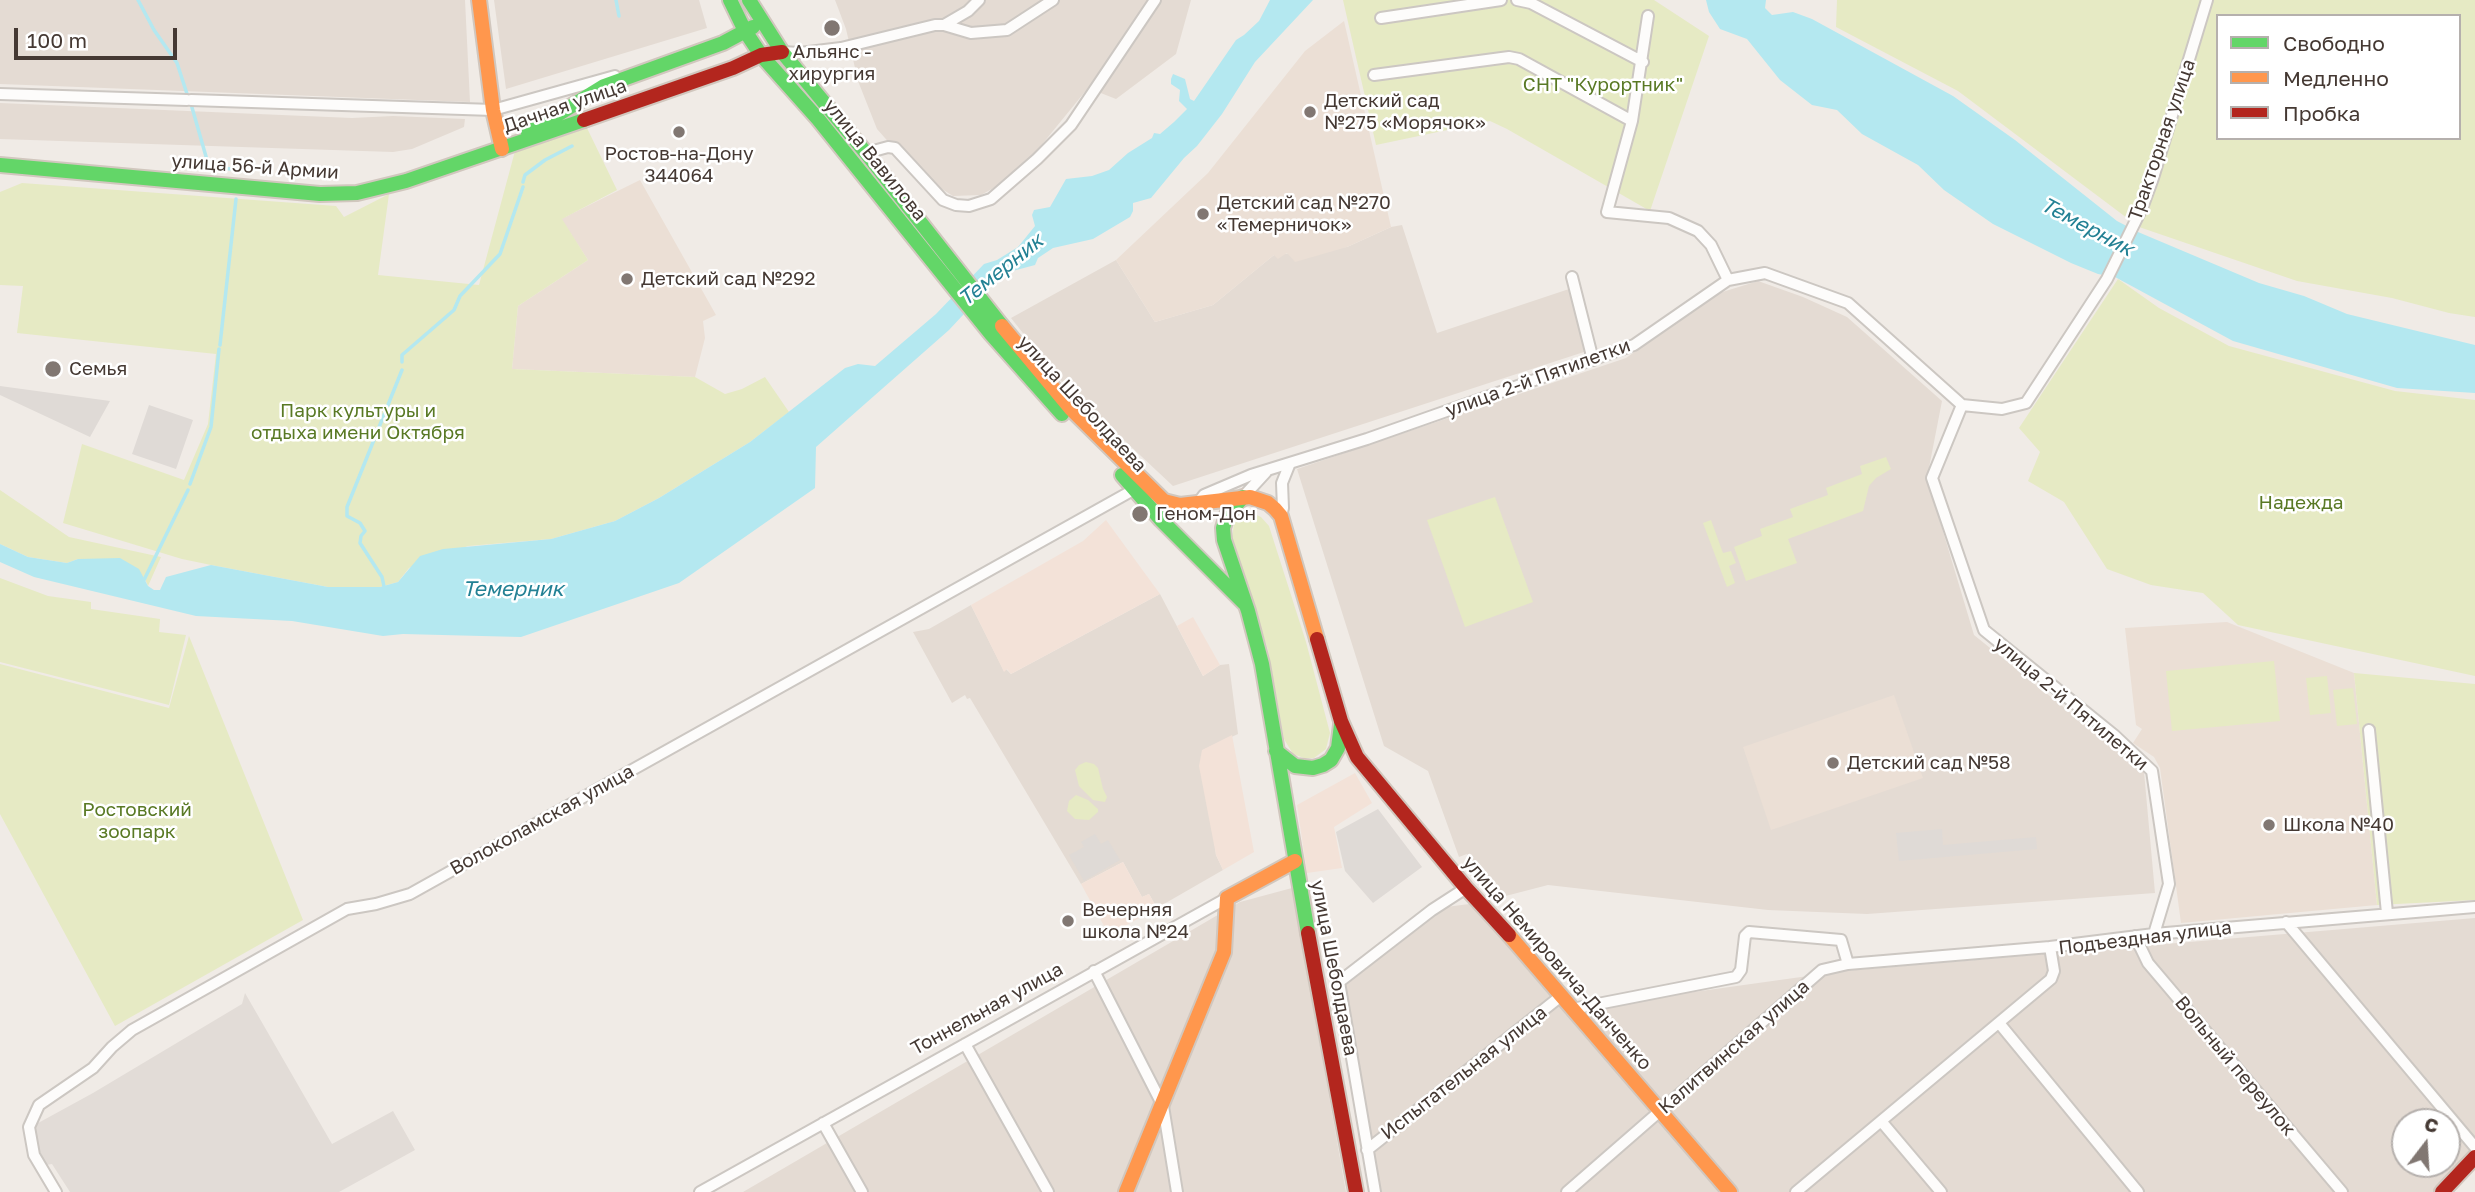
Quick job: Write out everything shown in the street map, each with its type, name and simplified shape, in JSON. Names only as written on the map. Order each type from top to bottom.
[{"type":"main road","points":[[478,0],[493,110],[502,149]]},
{"type":"main road","name":"улица Вавилова","points":[[730,0],[745,31],[761,55],[818,119],[918,242],[997,330]]},
{"type":"main road","name":"улица Вавилова","points":[[748,0],[782,52],[930,233],[997,330]]},
{"type":"main road","name":"Дачная улица","points":[[502,149],[604,86],[723,43],[761,23]]},
{"type":"main road","name":"Дачная улица","points":[[502,149],[733,68],[761,55],[782,52]]},
{"type":"main road","points":[[642,99],[679,60]]},
{"type":"main road","name":"улица 56-й Армии","points":[[0,165],[332,194],[375,190],[502,149]]},
{"type":"main road","name":"улица Шеболдаева","points":[[997,330],[1061,413],[1143,492]]},
{"type":"main road","points":[[1143,492],[1180,505],[1243,497],[1268,503],[1281,516]]},
{"type":"main road","points":[[1143,492],[1161,520],[1246,605]]},
{"type":"main road","name":"улица Шеболдаева","points":[[1243,497],[1232,507],[1223,528],[1230,563],[1246,605],[1262,664],[1356,1192]]},
{"type":"main road","name":"улица Немировича-Данченко","points":[[1281,516],[1341,721],[1357,757],[1466,888],[1730,1192]]},
{"type":"main road","points":[[1276,751],[1295,766],[1313,768],[1323,765],[1331,760],[1340,743],[1341,721]]},
{"type":"main road","name":"Тоннельная улица","points":[[1227,898],[1295,861]]},
{"type":"main road","points":[[1126,1192],[1224,952],[1227,898]]},
{"type":"main road","points":[[2442,1192],[2475,1157]]},
{"type":"street","points":[[944,25],[968,11],[979,0]]},
{"type":"street","points":[[782,52],[800,53],[841,48],[923,27],[944,25],[971,33],[1007,30],[1054,0]]},
{"type":"street","points":[[866,153],[888,146],[895,148],[943,200],[949,203],[969,206],[991,199],[1071,125],[1155,0]]},
{"type":"street","points":[[1381,18],[1501,0]]},
{"type":"street","points":[[1517,0],[1531,3],[1643,62]]},
{"type":"street","name":"Тракторная улица","points":[[1962,405],[2002,409],[2026,403],[2108,277],[2153,178],[2207,0]]},
{"type":"street","points":[[1648,16],[1633,121],[1607,212],[1669,218],[1698,231],[1712,245],[1728,280]]},
{"type":"street","points":[[1374,75],[1509,57],[1519,59],[1633,121]]},
{"type":"street","name":"Дачная улица","points":[[0,93],[493,110],[608,76],[632,75]]},
{"type":"street","name":"улица 2-й Пятилетки","points":[[1197,504],[1203,495],[1268,470],[1367,439],[1634,345],[1728,280],[1765,273],[1848,303],[1962,405],[1932,478],[1984,631],[2115,736],[2152,771],[2169,884],[2154,934]]},
{"type":"street","points":[[1572,277],[1593,360]]},
{"type":"street","points":[[1281,516],[1282,483],[1290,463]]},
{"type":"street","name":"улица 2-й Пятилетки","points":[[1243,497],[1268,470]]},
{"type":"street","name":"Волоколамская улица","points":[[56,1192],[34,1155],[29,1127],[39,1105],[93,1068],[111,1047],[132,1030],[347,909],[410,894],[1143,492]]},
{"type":"street","points":[[2369,730],[2387,914]]},
{"type":"street","points":[[1374,1192],[1339,982],[1432,910],[1466,888]]},
{"type":"street","name":"Тоннельная улица","points":[[700,1192],[1227,898]]},
{"type":"street","name":"Подъездная улица","points":[[1796,1192],[2051,979],[2054,971],[2050,947],[2154,934],[2475,906]]},
{"type":"street","points":[[2287,922],[2475,1147]]},
{"type":"street","name":"Испытательная улица","points":[[1572,1009],[1736,977],[1741,970],[1745,936],[1749,932],[1841,940],[1848,964]]},
{"type":"street","name":"Вольный переулок","points":[[2136,936],[2148,963],[2342,1192]]},
{"type":"street","name":"Калитвинская улица","points":[[1567,1192],[1822,970],[1848,964],[2050,947]]},
{"type":"street","points":[[1094,971],[1163,1106],[1177,1192]]},
{"type":"street","name":"Испытательная улица","points":[[1367,1150],[1561,996]]},
{"type":"street","points":[[1999,1023],[2138,1192]]},
{"type":"street","points":[[965,1044],[1048,1192]]},
{"type":"street","points":[[1881,1121],[1941,1192]]},
{"type":"street","points":[[823,1123],[862,1192]]},
{"type":"shaded area","points":[[0,0],[465,0],[470,102],[0,84]]},
{"type":"shaded area","points":[[494,0],[699,0],[707,28],[506,89]]},
{"type":"shaded area","points":[[835,0],[1191,0],[1176,54],[1116,99],[1088,88],[1017,175],[981,195],[953,196],[915,172],[877,129],[858,81],[846,29]]},
{"type":"shaded area","name":"Детский сад №275 «Морячок»","points":[[1344,21],[1391,227],[1347,247],[1295,262],[1287,253],[1278,259],[1274,255],[1213,305],[1155,322],[1116,260],[1208,173],[1305,51]]},
{"type":"shaded area","points":[[0,103],[352,118],[393,116],[465,119],[464,127],[412,149],[393,152],[0,139]]},
{"type":"shaded area","name":"Детский сад №292","points":[[640,180],[716,315],[703,321],[705,338],[695,377],[512,369],[518,306],[588,260],[561,219]]},
{"type":"shaded area","points":[[1402,225],[1437,333],[1569,289],[1587,351],[1173,486],[1061,381],[1011,318],[1116,260],[1155,322],[1213,305],[1274,255],[1347,247],[1391,227]]},
{"type":"shaded area","points":[[1758,281],[1847,317],[1942,401],[1927,478],[1974,635],[2144,772],[2155,893],[1867,914],[1768,910],[1548,885],[1494,899],[1475,877],[1467,854],[1459,857],[1428,771],[1384,746],[1297,469],[1626,358],[1716,294]]},
{"type":"shaded area","points":[[0,386],[110,401],[90,437],[0,395]]},
{"type":"shaded area","points":[[149,405],[193,420],[176,469],[132,454]]},
{"type":"shaded area","points":[[1106,520],[1160,594],[1011,674],[1007,669],[1004,672],[971,605],[1083,541]]},
{"type":"shaded area","points":[[1160,594],[1203,676],[1220,665],[1229,664],[1238,734],[1203,750],[1216,855],[1223,870],[1157,908],[1149,894],[1142,897],[1123,862],[1081,884],[970,698],[967,699],[965,695],[952,703],[913,632],[929,629],[971,605],[1004,671],[1006,669],[1011,674]]},
{"type":"shaded area","points":[[1193,617],[1220,665],[1203,676],[1177,626]]},
{"type":"shaded area","name":"Школа №40","points":[[2227,622],[2354,673],[2377,905],[2181,923],[2160,768],[2154,757],[2133,743],[2142,729],[2136,725],[2125,628]]},
{"type":"shaded area","name":"Детский сад №58","points":[[1894,695],[1923,778],[1771,830],[1743,747]]},
{"type":"shaded area","points":[[1232,735],[1254,852],[1223,870],[1216,855],[1199,766],[1202,750]]},
{"type":"shaded area","points":[[1355,773],[1372,803],[1334,827],[1342,868],[1307,873],[1297,805]]},
{"type":"shaded area","points":[[1378,809],[1422,867],[1373,903],[1345,871],[1336,832]]},
{"type":"shaded area","points":[[1942,829],[1943,845],[2036,837],[2037,849],[1899,861],[1896,833]]},
{"type":"shaded area","points":[[1095,834],[1101,844],[1108,840],[1120,860],[1084,881],[1069,855],[1084,847],[1081,842]]},
{"type":"shaded area","points":[[1123,862],[1142,897],[1149,894],[1157,908],[1109,935],[1081,884]]},
{"type":"shaded area","points":[[1292,888],[1346,1192],[743,1192],[1240,902]]},
{"type":"shaded area","points":[[1477,903],[1565,1010],[1844,971],[2475,918],[2475,1146],[2461,1161],[2461,1108],[2391,1108],[2391,1178],[2446,1178],[2433,1192],[1371,1192],[1331,979],[1423,910]]},
{"type":"shaded area","points":[[245,993],[332,1144],[393,1111],[415,1150],[339,1192],[70,1192],[52,1164],[46,1165],[29,1128],[242,1004]]},
{"type":"green space","name":"СНТ \"Курортник\"","points":[[1343,0],[1654,0],[1709,36],[1650,211],[1490,121],[1376,145]]},
{"type":"green space","points":[[1837,0],[2475,0],[2475,317],[2392,298],[2297,281],[2139,227],[1958,91],[1836,27]]},
{"type":"green space","name":"Парк культуры и отдыха имени Октября","points":[[587,128],[617,190],[562,219],[588,260],[518,306],[512,369],[695,377],[725,394],[765,377],[789,412],[750,442],[659,498],[615,521],[551,539],[468,546],[409,568],[398,582],[380,587],[328,587],[211,565],[182,559],[63,523],[82,444],[184,480],[208,424],[216,354],[17,333],[23,286],[0,285],[0,192],[22,183],[336,206],[344,217],[389,194],[378,275],[479,285],[515,151]]},
{"type":"green space","name":"Надежда","points":[[2118,279],[2159,308],[2229,346],[2395,391],[2475,400],[2475,676],[2238,625],[2203,593],[2151,585],[2107,569],[2064,502],[2028,481],[2040,452],[2019,428]]},
{"type":"green space","points":[[1886,457],[1891,469],[1869,486],[1863,511],[1788,539],[1797,563],[1746,581],[1734,547],[1762,536],[1760,529],[1793,517],[1790,509],[1828,495],[1826,488],[1862,474],[1860,466]]},
{"type":"green space","points":[[0,490],[69,537],[161,557],[148,586],[145,579],[78,559],[67,563],[28,557],[0,544]]},
{"type":"green space","points":[[1495,497],[1533,602],[1465,627],[1427,520]]},
{"type":"green space","points":[[1250,512],[1261,517],[1269,526],[1306,642],[1330,733],[1326,749],[1314,758],[1293,754],[1284,739],[1268,650],[1232,539],[1234,523],[1240,515]]},
{"type":"green space","points":[[1711,520],[1723,553],[1731,551],[1736,563],[1729,566],[1735,583],[1727,587],[1703,523]]},
{"type":"green space","points":[[0,578],[48,596],[91,602],[91,609],[160,619],[159,632],[186,635],[169,705],[0,662]]},
{"type":"green space","name":"Ростовский зоопарк","points":[[189,636],[303,920],[115,1026],[0,814],[0,664],[169,708]]},
{"type":"green space","points":[[2274,661],[2280,721],[2172,731],[2166,671]]},
{"type":"green space","points":[[2354,673],[2475,684],[2475,900],[2377,905]]},
{"type":"green space","points":[[2327,676],[2331,713],[2310,715],[2306,678]]},
{"type":"green space","points":[[2353,688],[2357,724],[2337,726],[2333,690]]},
{"type":"green space","points":[[1086,762],[1098,768],[1107,797],[1105,802],[1093,800],[1079,786],[1075,770]]},
{"type":"green space","points":[[1076,795],[1088,800],[1098,809],[1089,820],[1075,819],[1067,811],[1069,801]]},
{"type":"water","name":"Темерник","points":[[1270,0],[1313,0],[1255,62],[1222,114],[1151,198],[1133,203],[1130,217],[1093,239],[1053,248],[1038,258],[1035,265],[994,276],[991,285],[949,330],[816,447],[815,488],[679,583],[521,637],[403,634],[383,636],[292,621],[196,616],[34,577],[0,562],[0,544],[28,557],[67,563],[78,559],[120,558],[139,569],[148,586],[154,590],[160,590],[166,577],[211,565],[328,587],[380,587],[398,582],[420,556],[443,549],[551,539],[615,521],[659,498],[750,442],[845,368],[858,364],[875,366],[936,314],[984,264],[997,260],[1018,247],[1035,226],[1032,215],[1034,210],[1050,207],[1066,179],[1092,176],[1109,170],[1128,153],[1152,138],[1154,133],[1160,134],[1174,122],[1187,109],[1179,101],[1180,90],[1171,84],[1173,74],[1185,79],[1190,99],[1194,101],[1236,40],[1259,21]]},
{"type":"water","points":[[1706,0],[1766,0],[1765,8],[1772,15],[1793,12],[1812,19],[1953,96],[2015,140],[2117,221],[2138,232],[2259,283],[2304,296],[2347,314],[2475,345],[2475,393],[2397,388],[2233,341],[2115,277],[2098,274],[2071,263],[1993,224],[1944,190],[1918,165],[1862,134],[1837,110],[1812,105],[1780,80],[1747,39],[1720,29],[1709,12]]},
{"type":"waterway","points":[[138,0],[154,30],[177,63],[188,97]]},
{"type":"waterway","points":[[616,0],[619,16]]},
{"type":"waterway","points":[[191,104],[209,167],[232,169]]},
{"type":"waterway","points":[[523,182],[525,175],[545,160],[572,146]]},
{"type":"waterway","points":[[402,362],[402,355],[454,310],[460,296],[500,254],[523,187]]},
{"type":"waterway","points":[[220,345],[236,199]]},
{"type":"waterway","points":[[190,484],[211,427],[219,349]]},
{"type":"waterway","points":[[385,591],[382,577],[360,543],[365,531],[360,523],[347,516],[347,507],[402,370]]},
{"type":"waterway","points":[[143,582],[188,490]]},
{"type":"traffic: fast","points":[[730,0],[745,31],[761,55],[818,119],[991,334],[1062,414]]},
{"type":"traffic: fast","points":[[749,0],[782,52],[866,153],[1002,326]]},
{"type":"traffic: fast","points":[[528,133],[604,86],[723,43],[753,27]]},
{"type":"traffic: fast","points":[[0,165],[320,194],[357,193],[406,181],[584,120]]},
{"type":"traffic: fast","points":[[1122,475],[1161,520],[1246,605]]},
{"type":"traffic: fast","points":[[1243,497],[1227,515],[1223,528],[1224,540],[1248,611],[1262,664],[1308,933]]},
{"type":"traffic: fast","points":[[1276,751],[1295,766],[1313,768],[1323,765],[1331,760],[1338,748],[1341,725]]},
{"type":"traffic: slow","points":[[479,0],[493,110],[502,149]]},
{"type":"traffic: slow","points":[[1002,326],[1071,409],[1164,501],[1180,505],[1250,497],[1268,503],[1275,509],[1281,516],[1317,639]]},
{"type":"traffic: slow","points":[[1126,1192],[1224,952],[1227,898],[1295,861]]},
{"type":"traffic: slow","points":[[1509,935],[1730,1192]]},
{"type":"traffic: jam","points":[[584,120],[733,68],[761,55],[782,52]]},
{"type":"traffic: jam","points":[[1317,639],[1341,721],[1357,757],[1466,888],[1509,935]]},
{"type":"traffic: jam","points":[[1308,933],[1356,1192]]},
{"type":"traffic: jam","points":[[2442,1192],[2475,1157]]},
{"type":"place","name":"Альянс - хирургия","points":[[832,28]]},
{"type":"place","name":"Детский сад №275 «Морячок»","points":[[1310,112]]},
{"type":"place","name":"Ростов-на-Дону 344064","points":[[679,132]]},
{"type":"place","name":"Детский сад №270 «Темерничок»","points":[[1203,214]]},
{"type":"place","name":"Детский сад №292","points":[[627,279]]},
{"type":"place","name":"Семья","points":[[53,369]]},
{"type":"place","name":"Геном-Дон","points":[[1140,514]]},
{"type":"place","name":"Детский сад №58","points":[[1833,763]]},
{"type":"place","name":"Школа №40","points":[[2269,825]]},
{"type":"place","name":"Вечерняя школа №24","points":[[1068,921]]}]
